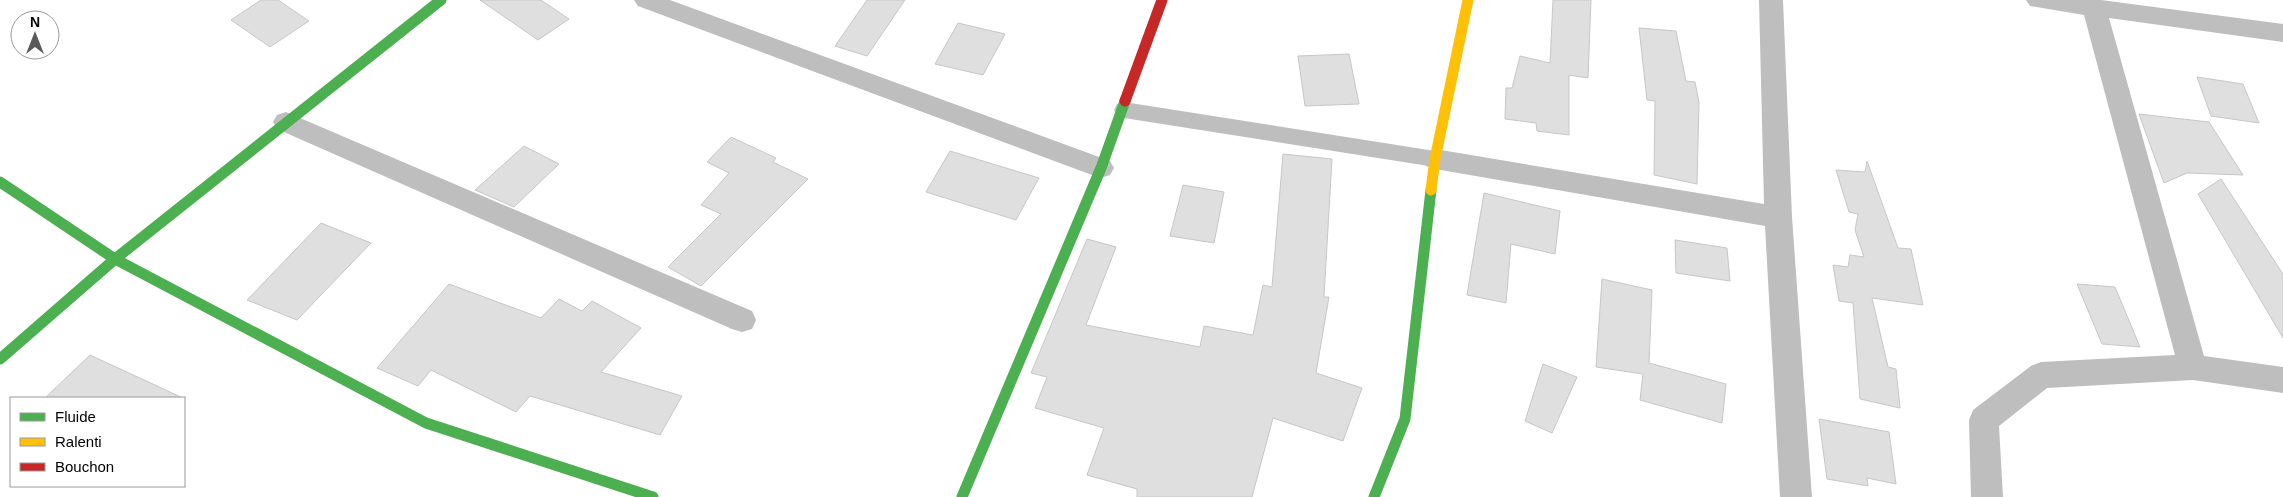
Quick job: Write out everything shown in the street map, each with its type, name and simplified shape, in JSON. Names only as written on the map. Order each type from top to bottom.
[{"type":"street","points":[[0,359],[115,259],[441,0]]},
{"type":"street","points":[[646,0],[1101,168]]},
{"type":"street","points":[[962,497],[1101,168],[1124,110],[1162,0]]},
{"type":"street","points":[[1374,497],[1405,419],[1435,159],[1468,0]]},
{"type":"street","points":[[1771,0],[1778,217],[1796,497]]},
{"type":"street","points":[[2038,0],[2283,33]]},
{"type":"street","points":[[2094,8],[2193,367]]},
{"type":"street","points":[[286,122],[742,320]]},
{"type":"street","points":[[1435,159],[1778,217]]},
{"type":"street","points":[[0,182],[115,259],[426,423],[653,497]]},
{"type":"street","points":[[1987,497],[1984,420],[2041,376],[2193,367],[2283,380]]},
{"type":"lane","points":[[1124,110],[1435,159]]},
{"type":"building","points":[[261,0],[278,0],[309,21],[270,47],[231,20]]},
{"type":"building","points":[[480,0],[541,0],[569,19],[538,40]]},
{"type":"building","points":[[867,0],[905,0],[867,56],[835,46]]},
{"type":"building","points":[[1553,0],[1591,0],[1588,78],[1569,75],[1569,135],[1537,131],[1536,123],[1505,119],[1506,88],[1512,88],[1520,56],[1550,63]]},
{"type":"building","points":[[958,23],[1005,34],[983,75],[935,64]]},
{"type":"building","points":[[1639,28],[1676,31],[1686,81],[1695,82],[1699,102],[1697,184],[1654,175],[1655,101],[1647,100]]},
{"type":"building","points":[[1349,54],[1359,104],[1305,106],[1298,56]]},
{"type":"building","points":[[2197,77],[2243,84],[2259,123],[2211,116]]},
{"type":"building","points":[[2139,114],[2209,122],[2243,175],[2187,173],[2164,183]]},
{"type":"building","points":[[731,137],[776,158],[773,162],[808,179],[701,286],[668,267],[721,214],[701,205],[729,173],[707,162]]},
{"type":"building","points":[[524,146],[559,164],[514,207],[475,190]]},
{"type":"building","points":[[950,151],[1039,178],[1016,220],[926,192]]},
{"type":"building","points":[[1283,154],[1332,159],[1324,297],[1329,297],[1316,373],[1362,388],[1343,441],[1273,418],[1252,497],[1137,497],[1137,489],[1087,475],[1104,428],[1035,408],[1047,377],[1031,373],[1087,239],[1116,247],[1086,325],[1200,347],[1204,326],[1253,335],[1263,285],[1272,287]]},
{"type":"building","points":[[1867,161],[1898,248],[1911,249],[1923,305],[1872,298],[1888,367],[1896,369],[1900,408],[1860,399],[1853,303],[1839,301],[1833,265],[1848,267],[1850,255],[1864,257],[1855,230],[1858,214],[1849,212],[1836,170],[1865,172]]},
{"type":"building","points":[[2221,179],[2283,274],[2283,338],[2198,194]]},
{"type":"building","points":[[1183,185],[1224,192],[1214,243],[1170,236]]},
{"type":"building","points":[[1484,193],[1560,211],[1555,254],[1511,244],[1506,303],[1467,295]]},
{"type":"building","points":[[321,223],[371,243],[297,320],[247,300]]},
{"type":"building","points":[[1675,240],[1727,248],[1730,281],[1676,273]]},
{"type":"building","points":[[1602,279],[1652,290],[1649,363],[1726,384],[1722,423],[1640,400],[1643,374],[1596,367]]},
{"type":"building","points":[[449,284],[541,318],[559,299],[582,311],[592,301],[641,328],[601,372],[682,396],[660,435],[530,396],[516,412],[431,370],[418,386],[377,368]]},
{"type":"building","points":[[2077,284],[2115,287],[2140,347],[2102,344]]},
{"type":"building","points":[[90,355],[181,397],[46,397]]},
{"type":"building","points":[[1543,364],[1577,377],[1552,433],[1525,421]]},
{"type":"building","points":[[1819,419],[1889,432],[1896,484],[1867,478],[1868,486],[1827,479]]},
{"type":"traffic: fast","points":[[0,359],[115,259],[441,0]]},
{"type":"traffic: fast","points":[[962,497],[1101,168],[1125,101]]},
{"type":"traffic: fast","points":[[0,182],[115,259],[426,423],[653,497]]},
{"type":"traffic: fast","points":[[1374,497],[1405,419],[1431,190]]},
{"type":"traffic: slow","points":[[1431,190],[1435,159],[1468,0]]},
{"type":"traffic: jam","points":[[1125,101],[1162,0]]}]
